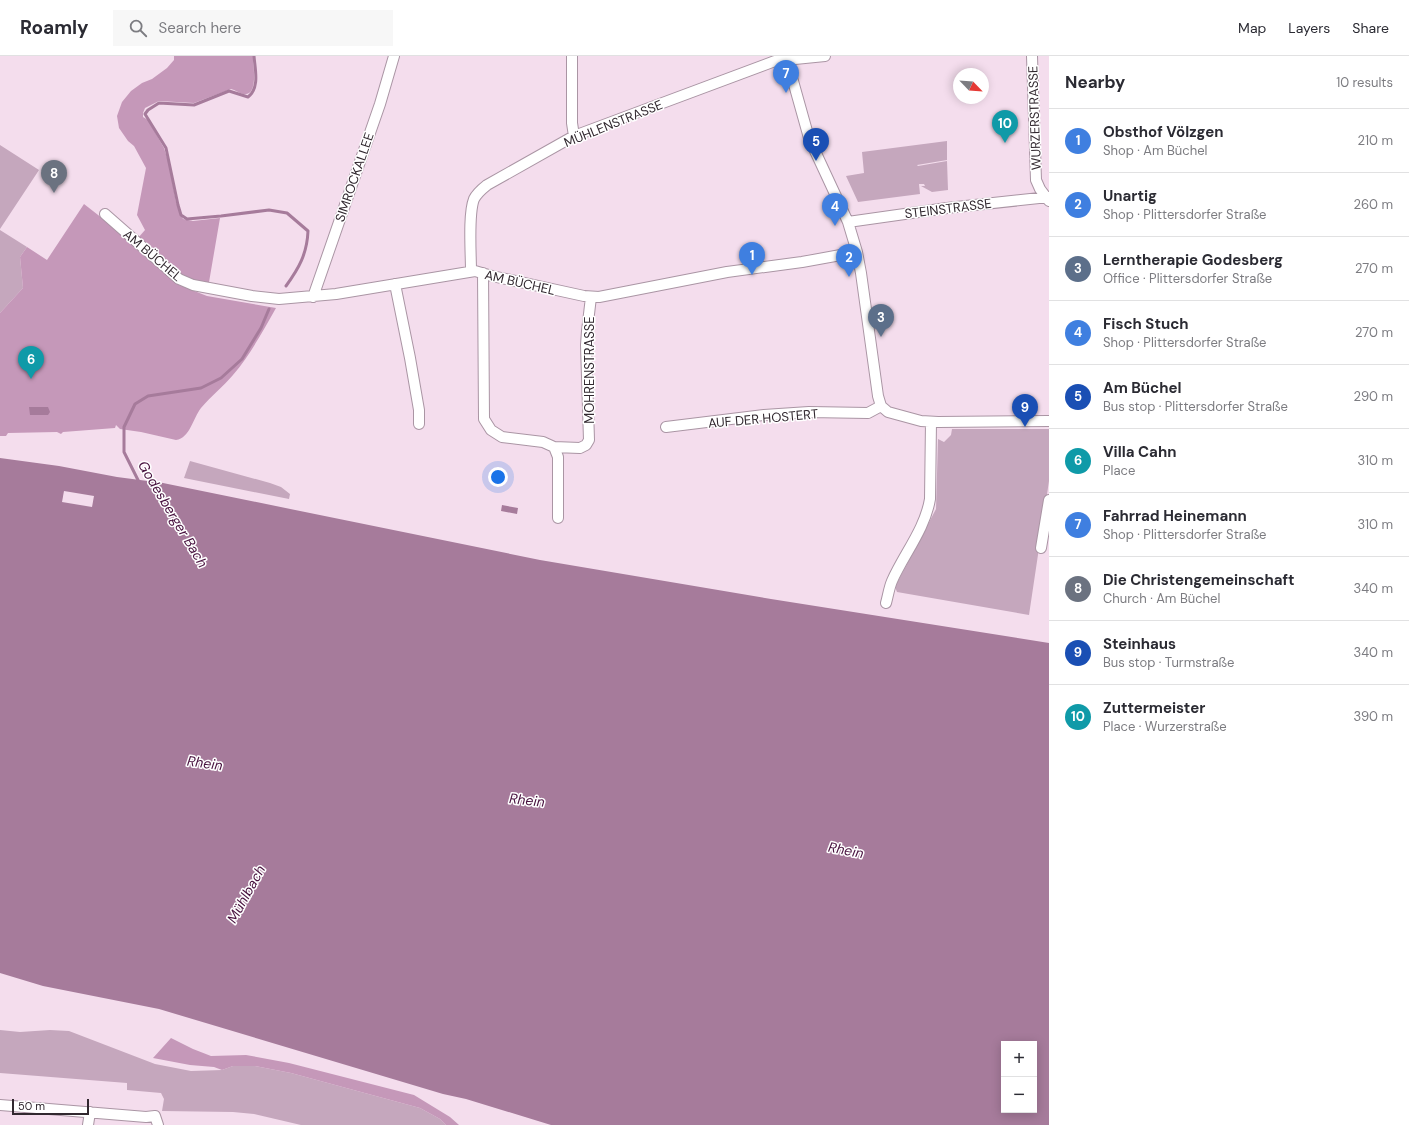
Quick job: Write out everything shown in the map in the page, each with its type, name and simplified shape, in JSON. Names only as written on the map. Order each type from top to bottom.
[{"type":"street","name":"SIMROCKALLEE","points":[[313,297],[380,104],[394,56]]},
{"type":"street","points":[[572,56],[572,122],[574,136]]},
{"type":"street","name":"MÜHLENSTRASSE","points":[[471,271],[473,203],[476,195],[487,185],[574,136],[775,61],[786,58],[825,56]]},
{"type":"street","name":"WURZERSTRASSE","points":[[1032,56],[1036,180],[1048,198]]},
{"type":"street","points":[[786,58],[809,138],[848,222],[861,273],[877,389],[881,406],[888,412],[896,415],[931,422],[1049,421]]},
{"type":"street","name":"STEINSTRASSE","points":[[848,222],[947,208],[1048,198]]},
{"type":"street","name":"AM BÜCHEL","points":[[105,214],[169,272],[186,283],[260,298],[279,299],[336,294],[471,271],[591,297],[606,296],[660,284],[727,272],[802,262],[856,252]]},
{"type":"street","points":[[483,273],[484,414],[486,423],[491,430],[502,437],[544,442],[554,448],[558,457],[558,518]]},
{"type":"street","points":[[395,284],[419,410],[419,424]]},
{"type":"street","name":"MOHRENSTRASSE","points":[[554,448],[580,448],[588,443],[586,338],[591,297]]},
{"type":"street","name":"AUF DER HOSTERT","points":[[666,427],[764,415],[809,412],[868,413],[881,406]]},
{"type":"street","points":[[886,602],[891,583],[923,521],[929,506],[931,422]]},
{"type":"street","points":[[1042,548],[1049,500]]},
{"type":"street","points":[[0,1105],[146,1117],[156,1121]]},
{"type":"street","points":[[88,1125],[90,1112]]},
{"type":"shaded area","points":[[174,56],[253,56],[254,80],[251,91],[248,94],[243,94],[231,89],[194,103],[159,101],[145,108],[143,113],[143,117],[148,120],[164,148],[169,164],[176,202],[183,219],[193,221],[220,218],[208,288],[183,279],[138,238],[145,230],[137,215],[146,168],[134,146],[128,141],[119,128],[117,116],[122,102],[131,91],[167,68],[174,60]]},
{"type":"shaded area","points":[[947,141],[947,160],[917,165],[947,161],[948,190],[932,192],[921,186],[925,186],[924,184],[919,184],[920,194],[858,202],[846,176],[864,173],[862,152]]},
{"type":"shaded area","points":[[0,145],[39,170],[0,229]]},
{"type":"shaded area","points":[[84,204],[116,229],[179,285],[207,296],[276,308],[245,359],[229,379],[201,408],[188,432],[181,438],[176,440],[120,429],[116,425],[115,428],[63,432],[61,434],[57,432],[8,433],[6,436],[0,436],[0,313],[23,288],[20,257],[27,247],[47,260]]},
{"type":"shaded area","points":[[0,230],[27,247],[20,257],[23,288],[0,313]]},
{"type":"shaded area","points":[[952,429],[1049,429],[1049,481],[1029,615],[897,592],[895,587],[936,509],[938,439],[944,442],[951,435]]},
{"type":"shaded area","points":[[190,461],[281,487],[290,494],[289,499],[184,478]]},
{"type":"shaded area","points":[[0,1030],[20,1032],[50,1030],[69,1031],[155,1064],[191,1071],[222,1070],[233,1066],[255,1066],[291,1073],[420,1108],[440,1119],[446,1125],[301,1125],[254,1114],[233,1112],[162,1111],[164,1099],[161,1093],[127,1090],[127,1083],[0,1073]]},
{"type":"shaded area","points":[[171,1038],[211,1056],[246,1055],[289,1063],[414,1095],[450,1117],[459,1125],[446,1125],[440,1119],[420,1108],[291,1073],[255,1066],[233,1066],[222,1070],[214,1067],[190,1065],[153,1058]]},
{"type":"water","points":[[29,407],[48,407],[50,412],[48,415],[30,415]]},
{"type":"water","points":[[0,458],[163,483],[540,560],[771,599],[1049,643],[1049,1125],[551,1125],[159,1009],[43,986],[0,973]]},
{"type":"water","points":[[502,505],[518,508],[517,514],[501,511]]},
{"type":"pier","points":[[64,491],[94,496],[92,507],[62,502]]},
{"type":"waterway","name":"Godesberger Bach","points":[[254,56],[256,78],[254,89],[248,97],[229,91],[194,105],[159,103],[148,110],[145,114],[166,148],[181,215],[187,219],[269,210],[287,213],[308,231],[306,247],[302,260],[286,286]]},
{"type":"waterway","name":"Godesberger Bach","points":[[139,482],[124,452],[124,427],[135,404],[148,396],[201,388],[221,378],[242,359],[261,328],[269,309]]},
{"type":"place","name":"Fahrrad Heinemann","points":[[786,93]]},
{"type":"place","name":"Zuttermeister","points":[[1005,143]]},
{"type":"place","name":"Am Büchel","points":[[816,161]]},
{"type":"place","name":"Die Christengemeinschaft","points":[[54,193]]},
{"type":"place","name":"Fisch Stuch","points":[[835,226]]},
{"type":"place","name":"Obsthof Völzgen","points":[[752,275]]},
{"type":"place","name":"Unartig","points":[[849,277]]},
{"type":"place","name":"Lerntherapie Godesberg","points":[[881,337]]},
{"type":"place","name":"Villa Cahn","points":[[31,379]]},
{"type":"place","name":"Steinhaus","points":[[1025,427]]},
{"type":"water label","name":"Rhein","points":[[205,763]]},
{"type":"water label","name":"Rhein","points":[[527,800]]},
{"type":"water label","name":"Rhein","points":[[846,850]]},
{"type":"water label","name":"Mühlbach","points":[[246,894]]}]
